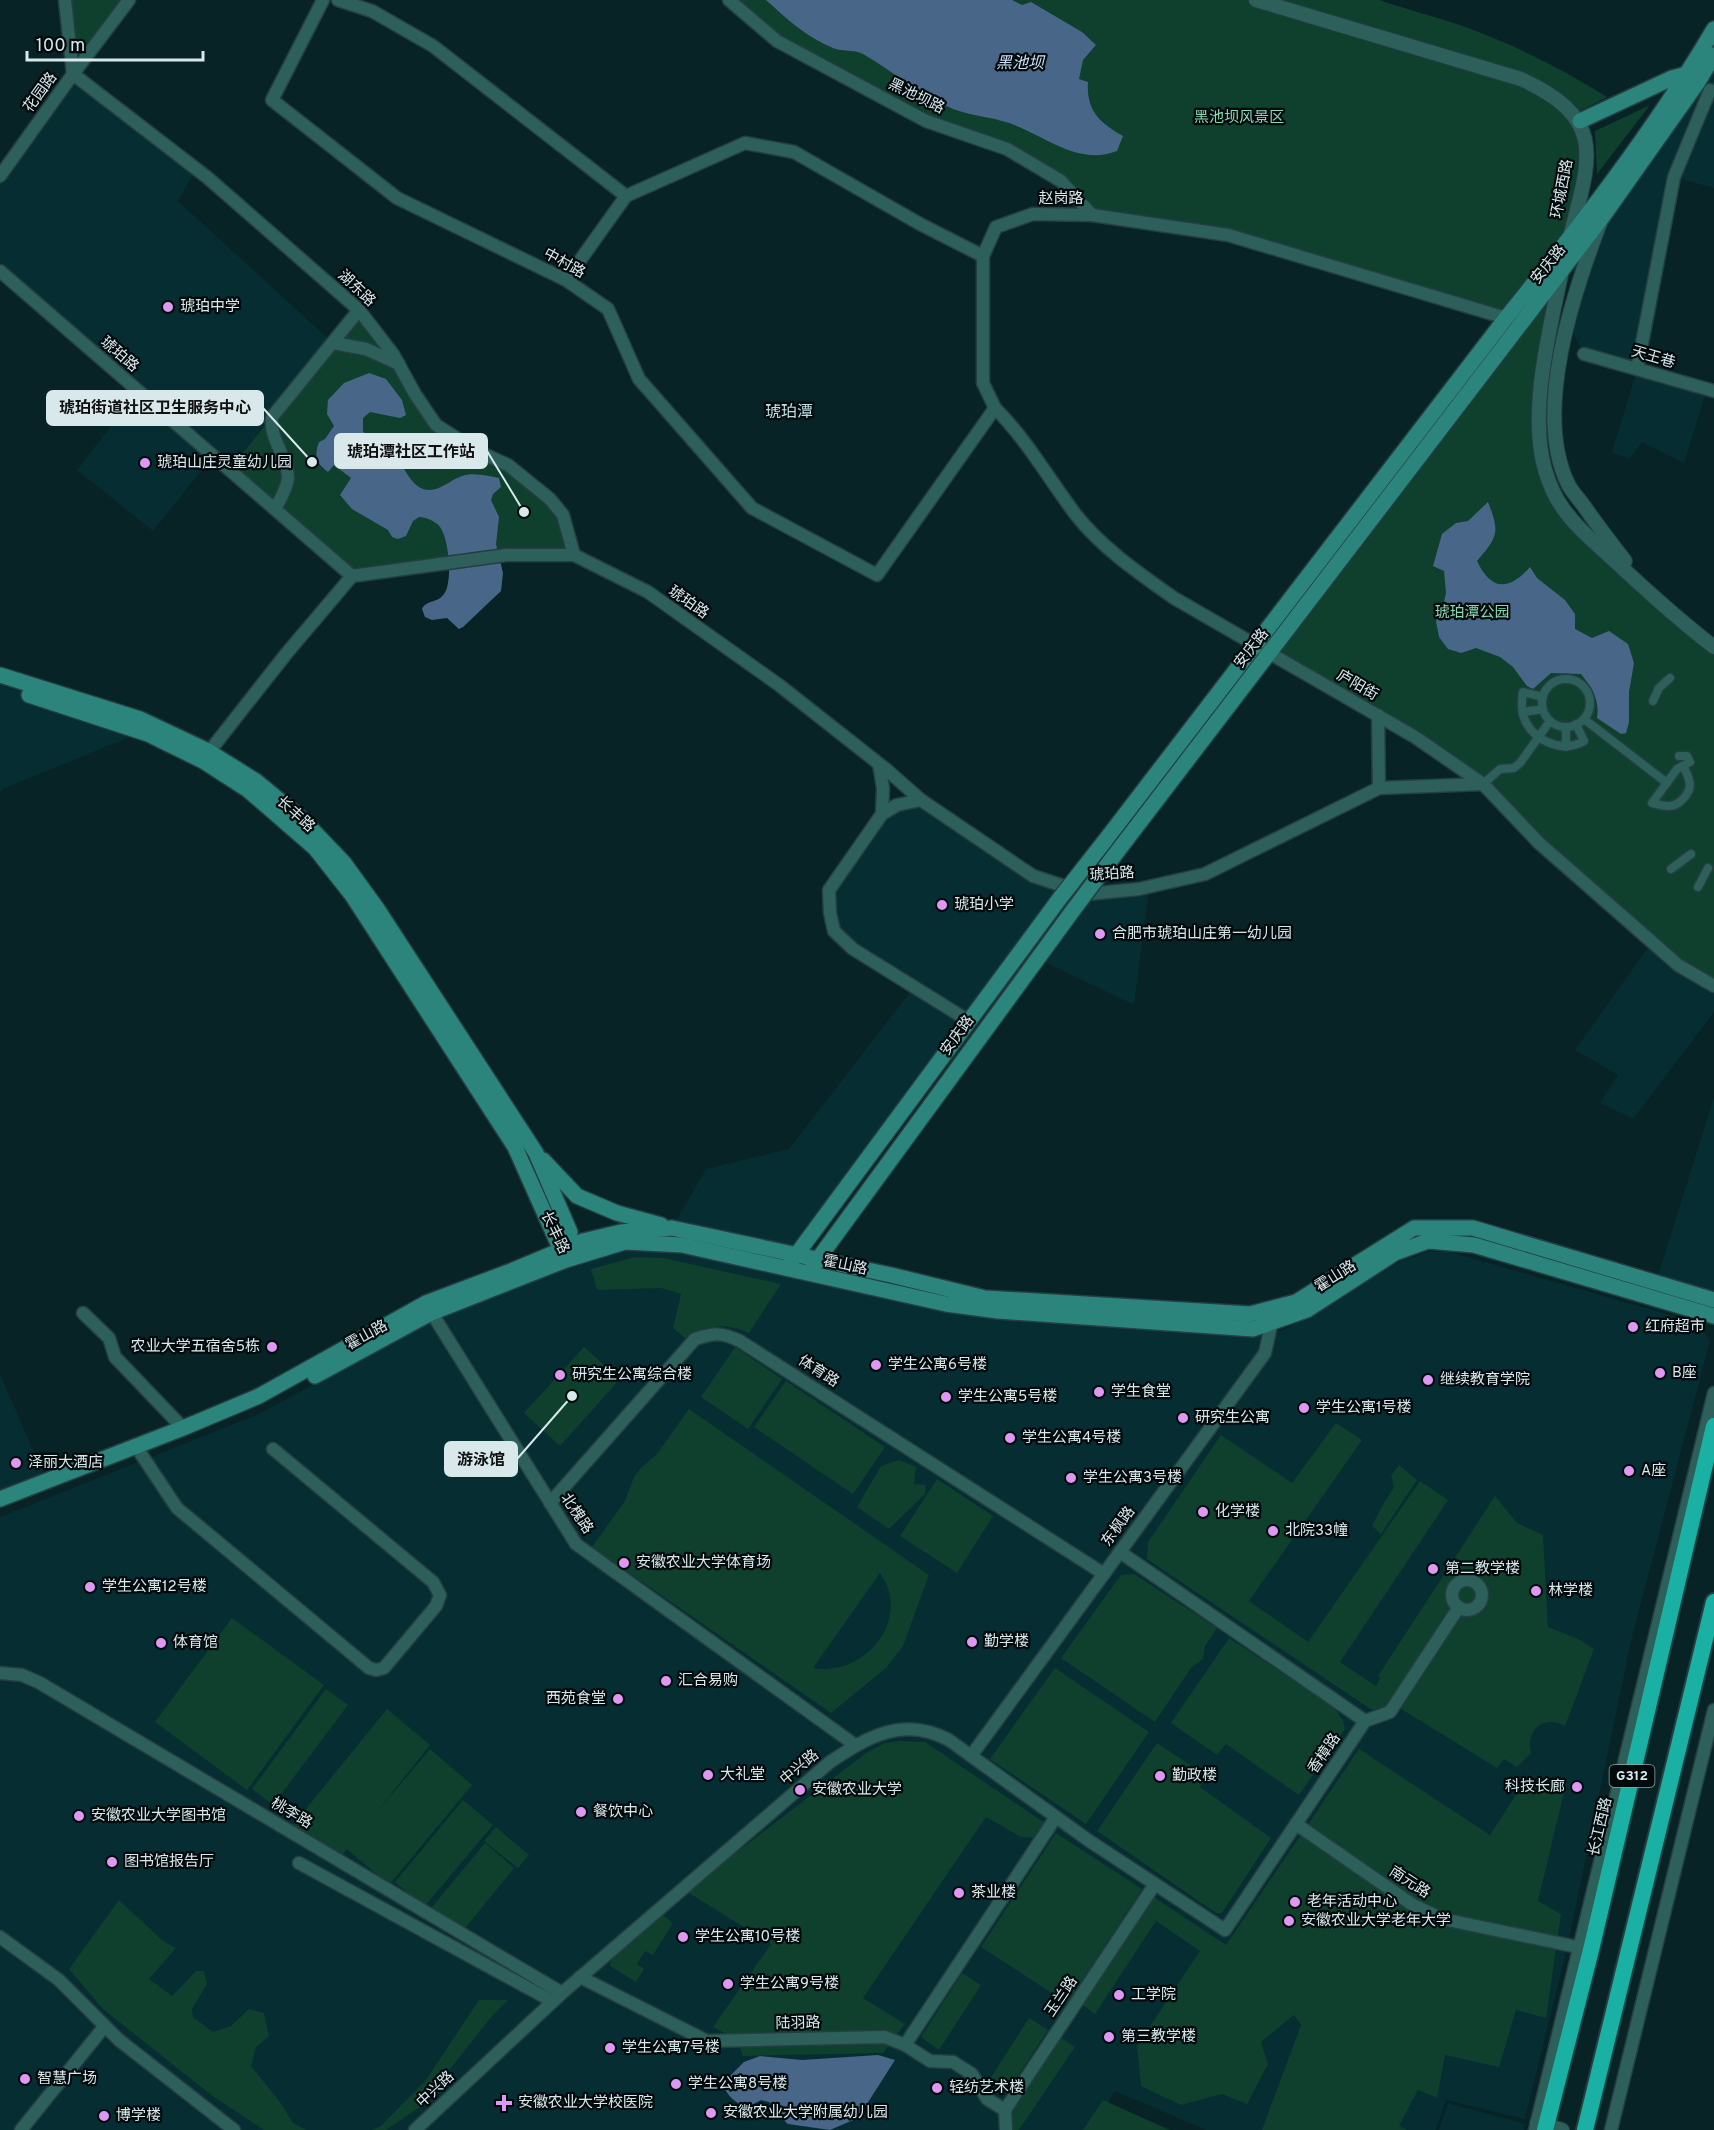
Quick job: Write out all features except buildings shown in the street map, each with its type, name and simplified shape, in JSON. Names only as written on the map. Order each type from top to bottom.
[{"type":"highway","name":"长江西路","points":[[1545,2128],[1586,1949],[1714,1426]]},
{"type":"highway","name":"G312","points":[[1585,2130],[1714,1602]]},
{"type":"main road","name":"安庆路","points":[[786,1268],[1060,898],[1506,318],[1569,240],[1702,85],[1714,28]]},
{"type":"main road","name":"安庆路","points":[[808,1273],[1074,909],[1702,85],[1714,55]]},
{"type":"main road","points":[[1580,121],[1672,78],[1702,85]]},
{"type":"main road","name":"长丰路","points":[[0,675],[140,719],[205,756],[256,781],[302,819],[344,862],[378,910],[536,1153],[570,1232],[565,1252]]},
{"type":"main road","name":"长丰路","points":[[0,685],[148,734],[205,756],[315,848],[352,895],[515,1147],[565,1252]]},
{"type":"main road","points":[[536,1153],[577,1196],[617,1213],[672,1228]]},
{"type":"main road","name":"霍山路","points":[[565,1252],[582,1240],[621,1232],[672,1228],[985,1298],[1273,1315],[1307,1310],[1395,1253],[1428,1241],[1474,1245],[1714,1316]]},
{"type":"main road","name":"霍山路","points":[[0,1499],[259,1396],[428,1308],[565,1252],[625,1242],[682,1245],[946,1304],[998,1311],[1253,1329],[1414,1228],[1473,1228],[1714,1300]]},
{"type":"main road","name":"霍山路","points":[[0,1509],[258,1407],[428,1308]]},
{"type":"street","points":[[65,0],[73,74]]},
{"type":"street","name":"花园路","points":[[0,176],[129,0]]},
{"type":"street","name":"中村路","points":[[323,0],[272,100],[397,198],[566,280],[608,309],[639,379],[752,508],[877,575],[995,408]]},
{"type":"street","points":[[338,0],[372,11],[433,46],[626,196]]},
{"type":"street","name":"黑池坝路","points":[[729,0],[777,41],[926,121],[1008,150],[1061,181],[1092,215]]},
{"type":"street","points":[[1256,0],[1521,79],[1564,103],[1580,121]]},
{"type":"street","name":"湖东路","points":[[73,74],[208,178],[360,310],[399,364],[436,425],[477,451],[507,465],[550,499],[563,515],[574,555]]},
{"type":"street","points":[[1637,369],[1674,177],[1702,85]]},
{"type":"street","name":"环城西路","points":[[1580,121],[1586,149],[1586,167],[1551,323],[1541,399],[1540,441],[1545,468],[1553,492],[1569,516],[1646,589],[1714,647]]},
{"type":"street","points":[[566,280],[626,196],[745,143],[794,152],[920,224],[983,256]]},
{"type":"street","name":"赵岗路","points":[[995,408],[983,383],[983,256],[996,226],[1033,214],[1092,215],[1228,235],[1506,318]]},
{"type":"street","points":[[1604,215],[1581,273],[1560,356],[1554,418],[1557,452],[1568,484],[1646,589]]},
{"type":"street","name":"琥珀路","points":[[0,272],[352,576],[506,555],[574,555],[648,592],[779,685],[921,800],[1033,876],[1088,894],[1139,889],[1205,874],[1379,788]]},
{"type":"street","points":[[275,510],[288,479],[271,427],[272,417],[360,310]]},
{"type":"street","points":[[333,343],[366,349],[399,364]]},
{"type":"street","name":"天王巷","points":[[1584,354],[1714,391]]},
{"type":"street","name":"庐阳街","points":[[995,408],[1013,427],[1077,516],[1109,548],[1142,575],[1174,598],[1415,737],[1483,784],[1539,843],[1652,942],[1678,964],[1714,986]]},
{"type":"street","points":[[205,756],[352,576]]},
{"type":"street","points":[[1653,701],[1659,688],[1670,678]]},
{"type":"street","points":[[1572,680],[1580,683],[1589,696],[1588,712],[1580,722],[1566,727],[1555,725],[1543,709],[1543,697],[1550,685],[1557,681],[1572,680]]},
{"type":"street","points":[[1543,697],[1523,692],[1523,712],[1527,723],[1538,736],[1552,744],[1566,747],[1576,746],[1584,741],[1580,722]]},
{"type":"street","points":[[1523,712],[1543,709]]},
{"type":"street","points":[[1378,715],[1379,788],[1483,784],[1500,769],[1514,768],[1550,721]]},
{"type":"street","points":[[1580,722],[1666,783]]},
{"type":"street","points":[[1566,727],[1566,747]]},
{"type":"street","points":[[1679,756],[1687,756],[1690,762],[1677,769],[1652,803],[1668,807],[1689,798],[1690,780],[1683,766]]},
{"type":"street","points":[[879,764],[883,788],[882,814]]},
{"type":"street","points":[[921,800],[897,805],[882,814],[830,890],[830,913],[834,931],[853,949],[969,1021]]},
{"type":"street","points":[[1671,869],[1690,854]]},
{"type":"street","points":[[1698,887],[1708,868]]},
{"type":"street","name":"北槐路","points":[[428,1308],[576,1544],[855,1744]]},
{"type":"street","points":[[83,1313],[109,1338],[115,1357],[183,1428]]},
{"type":"street","name":"东枫路","points":[[971,1756],[1264,1353],[1273,1315]]},
{"type":"street","name":"体育路","points":[[550,1503],[695,1339],[711,1334],[724,1334],[740,1341],[1104,1574]]},
{"type":"street","points":[[1586,1949],[1714,1393]]},
{"type":"street","points":[[141,1454],[177,1508],[369,1668],[376,1670],[384,1668],[436,1606],[440,1595],[433,1582],[273,1449]]},
{"type":"street","points":[[1120,1551],[1365,1721],[1390,1712],[1459,1607]]},
{"type":"street","name":"桃李路","points":[[0,1673],[22,1675],[40,1683],[562,1993]]},
{"type":"street","points":[[1611,2130],[1714,1710]]},
{"type":"street","name":"香樟路","points":[[1225,1930],[1365,1721]]},
{"type":"street","name":"中兴路","points":[[415,2130],[552,2001],[830,1762],[855,1744],[878,1733],[894,1730],[927,1731],[949,1740],[1056,1817],[1225,1930]]},
{"type":"street","points":[[905,2044],[1056,1817]]},
{"type":"street","name":"南元路","points":[[1296,1824],[1428,1913],[1443,1919],[1586,1949]]},
{"type":"street","points":[[299,1863],[552,2001]]},
{"type":"street","name":"玉兰路","points":[[1005,2110],[1155,1884]]},
{"type":"street","points":[[0,1937],[59,1980],[104,2027],[234,2130]]},
{"type":"street","name":"陆羽路","points":[[580,1977],[707,2041],[885,2037],[905,2044],[930,2061],[953,2062],[972,2074],[987,2099],[1005,2110]]},
{"type":"street","points":[[21,2130],[104,2027]]},
{"type":"street","points":[[1005,2110],[1006,2130]]},
{"type":"shaded area","points":[[1714,55],[1714,188],[1674,177],[1637,369],[1707,389],[1684,463],[1642,442],[1629,459],[1612,452],[1637,370],[1584,354],[1568,323],[1604,215]]},
{"type":"shaded area","name":"琥珀中学","points":[[73,74],[196,169],[178,201],[333,343],[229,470],[213,456],[153,531],[77,470],[138,391],[0,272],[0,176]]},
{"type":"shaded area","points":[[0,685],[142,732],[3,789],[0,793]]},
{"type":"shaded area","points":[[921,800],[1033,876],[1067,887],[796,1255],[672,1228],[706,1169],[789,1149],[914,987],[834,931],[829,890],[882,814]]},
{"type":"shaded area","name":"合肥市琥珀山庄第一幼儿园","points":[[1149,887],[1134,1005],[1038,959],[1088,894]]},
{"type":"shaded area","points":[[1652,942],[1714,986],[1714,1012],[1633,1119],[1600,1103],[1618,1075],[1575,1050]]},
{"type":"shaded area","points":[[1714,1097],[1714,1300],[1656,1282]]},
{"type":"shaded area","name":"安徽农业大学","points":[[626,1249],[683,1252],[947,1311],[1254,1336],[1284,1330],[1399,1262],[1427,1252],[1450,1252],[1698,1323],[1710,1341],[1632,1637],[1568,1944],[1525,2119],[1446,2100],[1436,2130],[1206,2130],[1115,2091],[1093,2130],[0,2130],[0,1517],[259,1414],[432,1320],[567,1267]]},
{"type":"shaded area","points":[[0,1374],[44,1475],[0,1492]]},
{"type":"shaded area","points":[[1448,2103],[1525,2124],[1524,2130],[1439,2130]]},
{"type":"green space","points":[[65,0],[129,0],[73,74]]},
{"type":"green space","name":"黑池坝风景区","points":[[729,0],[1379,0],[1460,25],[1506,43],[1558,68],[1607,97],[1574,114],[1584,140],[1569,240],[1506,318],[1228,235],[1092,215],[1061,181],[1007,149],[926,121],[777,41]]},
{"type":"green space","points":[[1650,105],[1597,174],[1595,131]]},
{"type":"green space","name":"琥珀潭公园","points":[[1562,268],[1540,421],[1560,505],[1714,647],[1714,986],[1678,965],[1483,784],[1270,653]]},
{"type":"green space","points":[[359,310],[436,425],[550,499],[574,555],[506,555],[352,576],[229,470]]},
{"type":"green space","points":[[635,1257],[663,1258],[781,1284],[749,1333],[732,1327],[717,1326],[685,1338],[673,1328],[681,1294],[661,1288],[597,1290],[591,1269]]},
{"type":"green space","points":[[584,1347],[620,1379],[560,1446],[524,1413]]},
{"type":"green space","points":[[735,1347],[782,1379],[748,1429],[701,1397]]},
{"type":"green space","points":[[786,1381],[885,1447],[853,1494],[754,1427]]},
{"type":"green space","points":[[689,1409],[929,1575],[903,1646],[886,1668],[831,1713],[592,1547],[625,1501],[634,1477],[657,1454]],"holes":[[[880,1573],[889,1591],[891,1609],[887,1626],[878,1641],[866,1654],[850,1663],[832,1668],[813,1668]]]},
{"type":"green space","points":[[1336,1423],[1362,1440],[1249,1601],[1308,1642],[1420,1481],[1448,1500],[1340,1662],[1376,1686],[1380,1678],[1378,1676],[1495,1496],[1517,1523],[1543,1535],[1548,1627],[1578,1639],[1594,1649],[1565,1726],[1550,1722],[1538,1726],[1531,1737],[1531,1753],[1517,1767],[1504,1759],[1497,1768],[1393,1704],[1372,1710],[1147,1559],[1148,1542],[1221,1435],[1292,1483]]},
{"type":"green space","points":[[899,1460],[916,1467],[914,1484],[926,1485],[925,1494],[889,1529],[857,1507],[881,1466]]},
{"type":"green space","points":[[1399,1465],[1417,1480],[1381,1534],[1372,1526],[1394,1487],[1391,1476]]},
{"type":"green space","points":[[937,1479],[993,1516],[957,1573],[900,1536]]},
{"type":"green space","points":[[1134,1574],[1217,1628],[1205,1646],[1203,1659],[1191,1668],[1155,1722],[1061,1658],[1121,1575]]},
{"type":"green space","points":[[232,1618],[324,1685],[247,1790],[155,1722]]},
{"type":"green space","points":[[1229,1638],[1334,1707],[1343,1721],[1345,1729],[1299,1795],[1226,1744],[1217,1755],[1171,1723]]},
{"type":"green space","points":[[1055,1668],[1149,1732],[1086,1824],[990,1759]]},
{"type":"green space","points":[[326,1689],[348,1705],[273,1805],[252,1789]]},
{"type":"green space","points":[[387,1709],[430,1745],[376,1813],[430,1749],[472,1785],[389,1885],[347,1849],[336,1862],[292,1826]]},
{"type":"green space","points":[[925,1742],[1048,1825],[1039,1838],[1021,1837],[986,1817],[863,1998],[905,2024],[883,2053],[743,2056],[735,2034],[726,2034],[713,2027],[771,1944],[686,1891],[866,1753],[885,1743]]},
{"type":"green space","points":[[1157,1743],[1207,1776],[1200,1787],[1271,1838],[1222,1913],[1216,1913],[1097,1831]]},
{"type":"green space","points":[[1359,1749],[1490,1835],[1526,1779],[1566,1784],[1538,1901],[1561,1914],[1546,2018],[1516,2010],[1499,2067],[1445,2055],[1437,2098],[1418,2090],[1399,2126],[1408,2130],[1262,2130],[1301,2025],[1294,2015],[1261,2042],[1268,2064],[1247,2104],[1222,2094],[1181,2105],[1141,2086],[1137,2046],[1200,1951],[1156,1921],[1095,2014],[1080,2003],[1152,1896],[1226,1945]]},
{"type":"green space","points":[[463,1800],[493,1825],[424,1907],[395,1882]]},
{"type":"green space","points":[[496,1827],[529,1855],[518,1868],[484,1841]]},
{"type":"green space","points":[[1056,1833],[1142,1889],[1067,2003],[981,1947]]},
{"type":"green space","points":[[485,1843],[514,1868],[462,1932],[432,1907]]},
{"type":"green space","points":[[119,1900],[163,1941],[176,1948],[149,1979],[172,1996],[196,1971],[204,1971],[207,1984],[192,2009],[193,2017],[213,2032],[231,2026],[249,2009],[264,2013],[269,2036],[256,2047],[251,2066],[280,2102],[293,2123],[306,2130],[264,2130],[211,2095],[103,2009],[69,1969]]},
{"type":"green space","points":[[660,1913],[673,1923],[653,1955],[645,1951],[637,1964],[644,1969],[636,1982],[610,1966],[612,1956]]},
{"type":"green space","points":[[962,1973],[981,1985],[939,2050],[921,2037]]},
{"type":"green space","points":[[479,2000],[508,2000],[492,2016],[420,2107],[386,2130],[371,2130],[381,2126],[426,2080]]},
{"type":"green space","points":[[1029,2018],[1048,2030],[1006,2094],[988,2082]]},
{"type":"green space","points":[[1060,2037],[1075,2047],[1019,2130],[1009,2130],[1009,2113]]},
{"type":"green space","points":[[1103,2100],[1170,2130],[1083,2130]]},
{"type":"water","name":"黑池坝","points":[[766,0],[1012,0],[1022,5],[1031,2],[1082,32],[1096,45],[1083,60],[1079,79],[1088,82],[1089,101],[1096,115],[1123,136],[1117,151],[1104,155],[1078,153],[1011,124],[969,114],[941,104],[863,54],[837,49],[814,39]]},
{"type":"water","points":[[369,373],[386,379],[402,400],[406,415],[400,418],[370,412],[363,418],[363,432],[394,453],[412,481],[422,489],[432,490],[471,474],[499,478],[501,487],[493,494],[491,500],[499,517],[496,544],[503,573],[501,591],[459,629],[447,618],[432,620],[425,617],[422,609],[426,604],[439,599],[447,588],[449,560],[446,541],[440,527],[430,520],[419,517],[413,521],[406,536],[398,539],[392,537],[388,530],[352,509],[340,495],[351,478],[334,465],[328,472],[317,459],[319,442],[325,439],[334,426],[327,414],[328,400],[344,383]]},
{"type":"water","points":[[1488,502],[1494,520],[1495,534],[1477,561],[1488,578],[1494,582],[1508,584],[1530,567],[1537,578],[1565,600],[1575,614],[1575,629],[1592,638],[1609,631],[1628,644],[1634,663],[1626,733],[1621,734],[1597,718],[1594,695],[1581,674],[1551,673],[1533,689],[1527,686],[1513,667],[1500,657],[1476,648],[1461,653],[1448,649],[1439,637],[1436,621],[1446,593],[1444,571],[1433,566],[1442,534],[1456,523],[1468,521]]},
{"type":"water","points":[[878,2055],[895,2060],[858,2118],[830,2130],[788,2124],[780,2117],[775,2107],[761,2100],[749,2110],[732,2099],[726,2091],[724,2082],[744,2062],[760,2056],[802,2060]]},
{"type":"place","name":"琥珀中学","points":[[168,307]]},
{"type":"place","name":"琥珀街道社区卫生服务中心","points":[[312,462]]},
{"type":"place","name":"琥珀山庄灵童幼儿园","points":[[145,463]]},
{"type":"place","name":"琥珀潭社区工作站","points":[[524,512]]},
{"type":"place","name":"琥珀小学","points":[[942,905]]},
{"type":"place","name":"合肥市琥珀山庄第一幼儿园","points":[[1100,934]]},
{"type":"place","name":"红府超市","points":[[1633,1327]]},
{"type":"place","name":"农业大学五宿舍5栋","points":[[272,1347]]},
{"type":"place","name":"学生公寓6号楼","points":[[876,1365]]},
{"type":"place","name":"B座","points":[[1660,1373]]},
{"type":"place","name":"研究生公寓综合楼","points":[[560,1375]]},
{"type":"place","name":"继续教育学院","points":[[1428,1380]]},
{"type":"place","name":"学生食堂","points":[[1099,1392]]},
{"type":"place","name":"游泳馆","points":[[572,1396]]},
{"type":"place","name":"学生公寓5号楼","points":[[946,1397]]},
{"type":"place","name":"学生公寓1号楼","points":[[1304,1408]]},
{"type":"place","name":"研究生公寓","points":[[1183,1418]]},
{"type":"place","name":"学生公寓4号楼","points":[[1010,1438]]},
{"type":"place","name":"泽丽大酒店","points":[[16,1463]]},
{"type":"place","name":"A座","points":[[1629,1471]]},
{"type":"place","name":"学生公寓3号楼","points":[[1071,1478]]},
{"type":"place","name":"化学楼","points":[[1203,1512]]},
{"type":"place","name":"北院33幢","points":[[1273,1531]]},
{"type":"place","name":"安徽农业大学体育场","points":[[624,1563]]},
{"type":"place","name":"第二教学楼","points":[[1433,1569]]},
{"type":"place","name":"学生公寓12号楼","points":[[90,1587]]},
{"type":"place","name":"林学楼","points":[[1536,1591]]},
{"type":"place","name":"勤学楼","points":[[972,1642]]},
{"type":"place","name":"体育馆","points":[[161,1643]]},
{"type":"place","name":"汇合易购","points":[[666,1681]]},
{"type":"place","name":"西苑食堂","points":[[618,1699]]},
{"type":"place","name":"大礼堂","points":[[708,1775]]},
{"type":"place","name":"勤政楼","points":[[1160,1776]]},
{"type":"place","name":"科技长廊","points":[[1577,1787]]},
{"type":"place","name":"安徽农业大学","points":[[800,1790]]},
{"type":"place","name":"餐饮中心","points":[[581,1812]]},
{"type":"place","name":"安徽农业大学图书馆","points":[[79,1816]]},
{"type":"place","name":"图书馆报告厅","points":[[112,1862]]},
{"type":"place","name":"茶业楼","points":[[959,1893]]},
{"type":"place","name":"老年活动中心","points":[[1295,1902]]},
{"type":"place","name":"安徽农业大学老年大学","points":[[1289,1921]]},
{"type":"place","name":"学生公寓10号楼","points":[[683,1937]]},
{"type":"place","name":"学生公寓9号楼","points":[[728,1984]]},
{"type":"place","name":"工学院","points":[[1119,1995]]},
{"type":"place","name":"第三教学楼","points":[[1109,2037]]},
{"type":"place","name":"学生公寓7号楼","points":[[610,2048]]},
{"type":"place","name":"智慧广场","points":[[25,2079]]},
{"type":"place","name":"学生公寓8号楼","points":[[676,2084]]},
{"type":"place","name":"轻纺艺术楼","points":[[937,2088]]},
{"type":"place","name":"安徽农业大学校医院","points":[[504,2103]]},
{"type":"place","name":"安徽农业大学附属幼儿园","points":[[711,2113]]},
{"type":"place","name":"博学楼","points":[[104,2116]]},
{"type":"district","name":"琥珀潭","points":[[789,413]]}]
